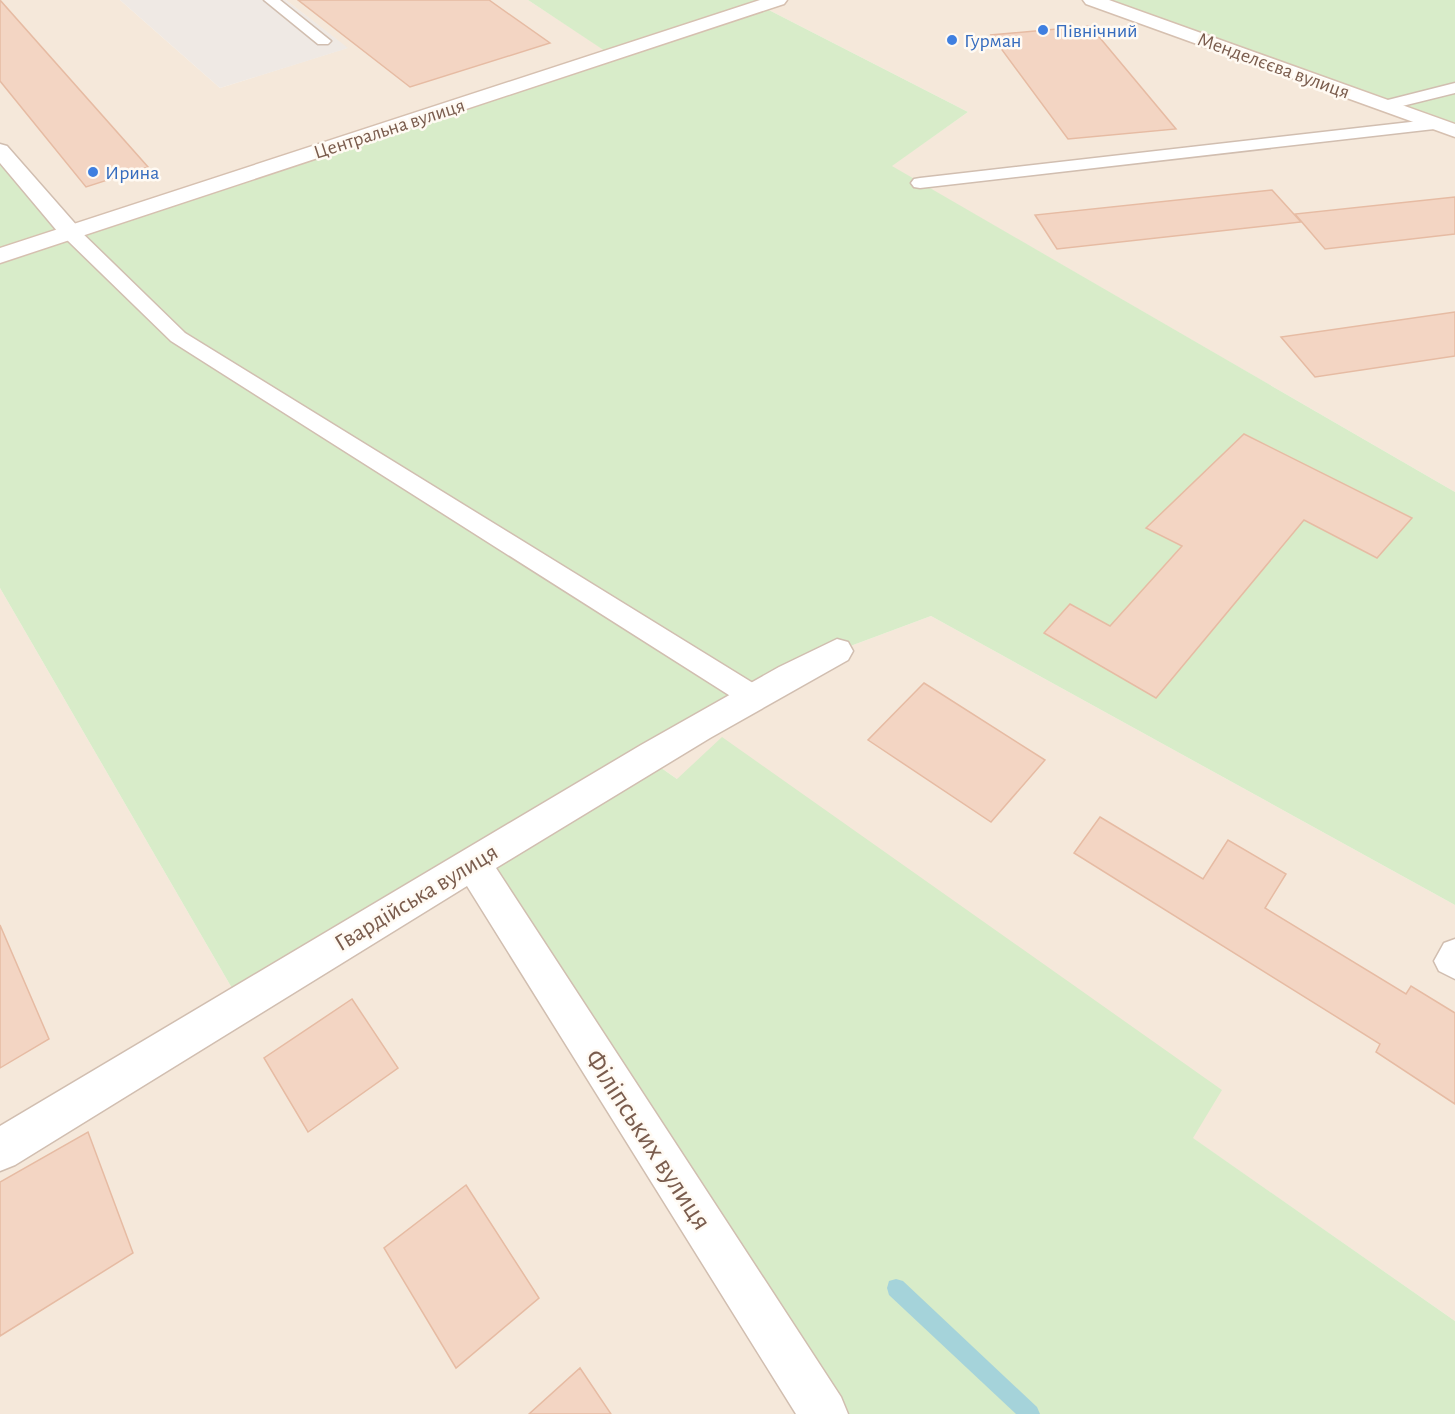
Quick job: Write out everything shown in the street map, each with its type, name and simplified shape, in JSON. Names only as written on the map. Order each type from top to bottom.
[{"type":"street","name":"Центральна вулиця","points":[[0,256],[778,0]]},
{"type":"street","name":"Менделєєва вулиця","points":[[1092,0],[1446,127]]},
{"type":"street","points":[[0,150],[71,233]]},
{"type":"street","name":"Гвардійська вулиця","points":[[0,1150],[250,996],[752,696],[837,651]]},
{"type":"street","name":"Філіпських вулиця","points":[[473,863],[824,1414]]},
{"type":"lane","points":[[271,0],[323,41]]},
{"type":"lane","points":[[1386,105],[1455,88]]},
{"type":"lane","points":[[920,183],[1446,127]]},
{"type":"lane","points":[[71,233],[178,337],[752,696]]},
{"type":"lane","points":[[1455,952],[1450,961],[1455,964]]},
{"type":"shaded area","points":[[0,0],[120,0],[220,88],[347,48],[286,0],[528,0],[612,55],[71,233],[0,150]]},
{"type":"shaded area","points":[[120,0],[286,0],[348,48],[220,88]]},
{"type":"shaded area","points":[[778,0],[1092,0],[1455,131],[1455,492],[891,166],[968,112],[761,6]]},
{"type":"shaded area","points":[[0,588],[240,1002],[473,863],[824,1414],[0,1414]]},
{"type":"shaded area","points":[[931,616],[1455,905],[1455,1321],[647,758],[837,651]]},
{"type":"green space","points":[[528,0],[778,0],[761,6],[968,112],[892,166],[1455,492],[1455,905],[931,616],[837,651],[647,758],[677,779],[722,737],[1222,1090],[1193,1138],[1455,1321],[1455,1414],[824,1414],[473,863],[240,1002],[0,588],[0,150],[71,233],[611,55]]},
{"type":"green space","points":[[1092,0],[1455,0],[1455,131]]},
{"type":"building","points":[[0,0],[148,167],[86,187],[0,81]]},
{"type":"building","points":[[298,0],[489,0],[550,43],[410,87]]},
{"type":"building","points":[[1090,26],[1176,129],[1068,139],[991,35]]},
{"type":"building","points":[[1272,190],[1301,222],[1057,249],[1035,215]]},
{"type":"building","points":[[1455,197],[1455,234],[1325,249],[1295,214]]},
{"type":"building","points":[[1455,312],[1455,356],[1315,377],[1281,337]]},
{"type":"building","points":[[1244,434],[1412,518],[1377,558],[1304,520],[1156,698],[1044,633],[1070,604],[1110,626],[1182,546],[1146,528]]},
{"type":"building","points":[[924,683],[1045,760],[991,822],[868,740]]},
{"type":"building","points":[[1100,817],[1203,879],[1228,840],[1286,874],[1265,908],[1406,994],[1411,986],[1455,1013],[1455,1104],[1376,1052],[1380,1044],[1074,853]]},
{"type":"building","points":[[0,925],[49,1039],[0,1068]]},
{"type":"building","points":[[352,999],[398,1068],[308,1132],[264,1058]]},
{"type":"building","points":[[88,1132],[133,1253],[0,1336],[0,1182]]},
{"type":"building","points":[[466,1185],[539,1298],[456,1368],[384,1248]]},
{"type":"building","points":[[580,1368],[611,1414],[529,1414]]},
{"type":"waterway","points":[[896,1288],[1030,1414]]},
{"type":"place","name":"Північний","points":[[1043,30]]},
{"type":"place","name":"Гурман","points":[[952,40]]},
{"type":"place","name":"Ирина","points":[[93,172]]}]
